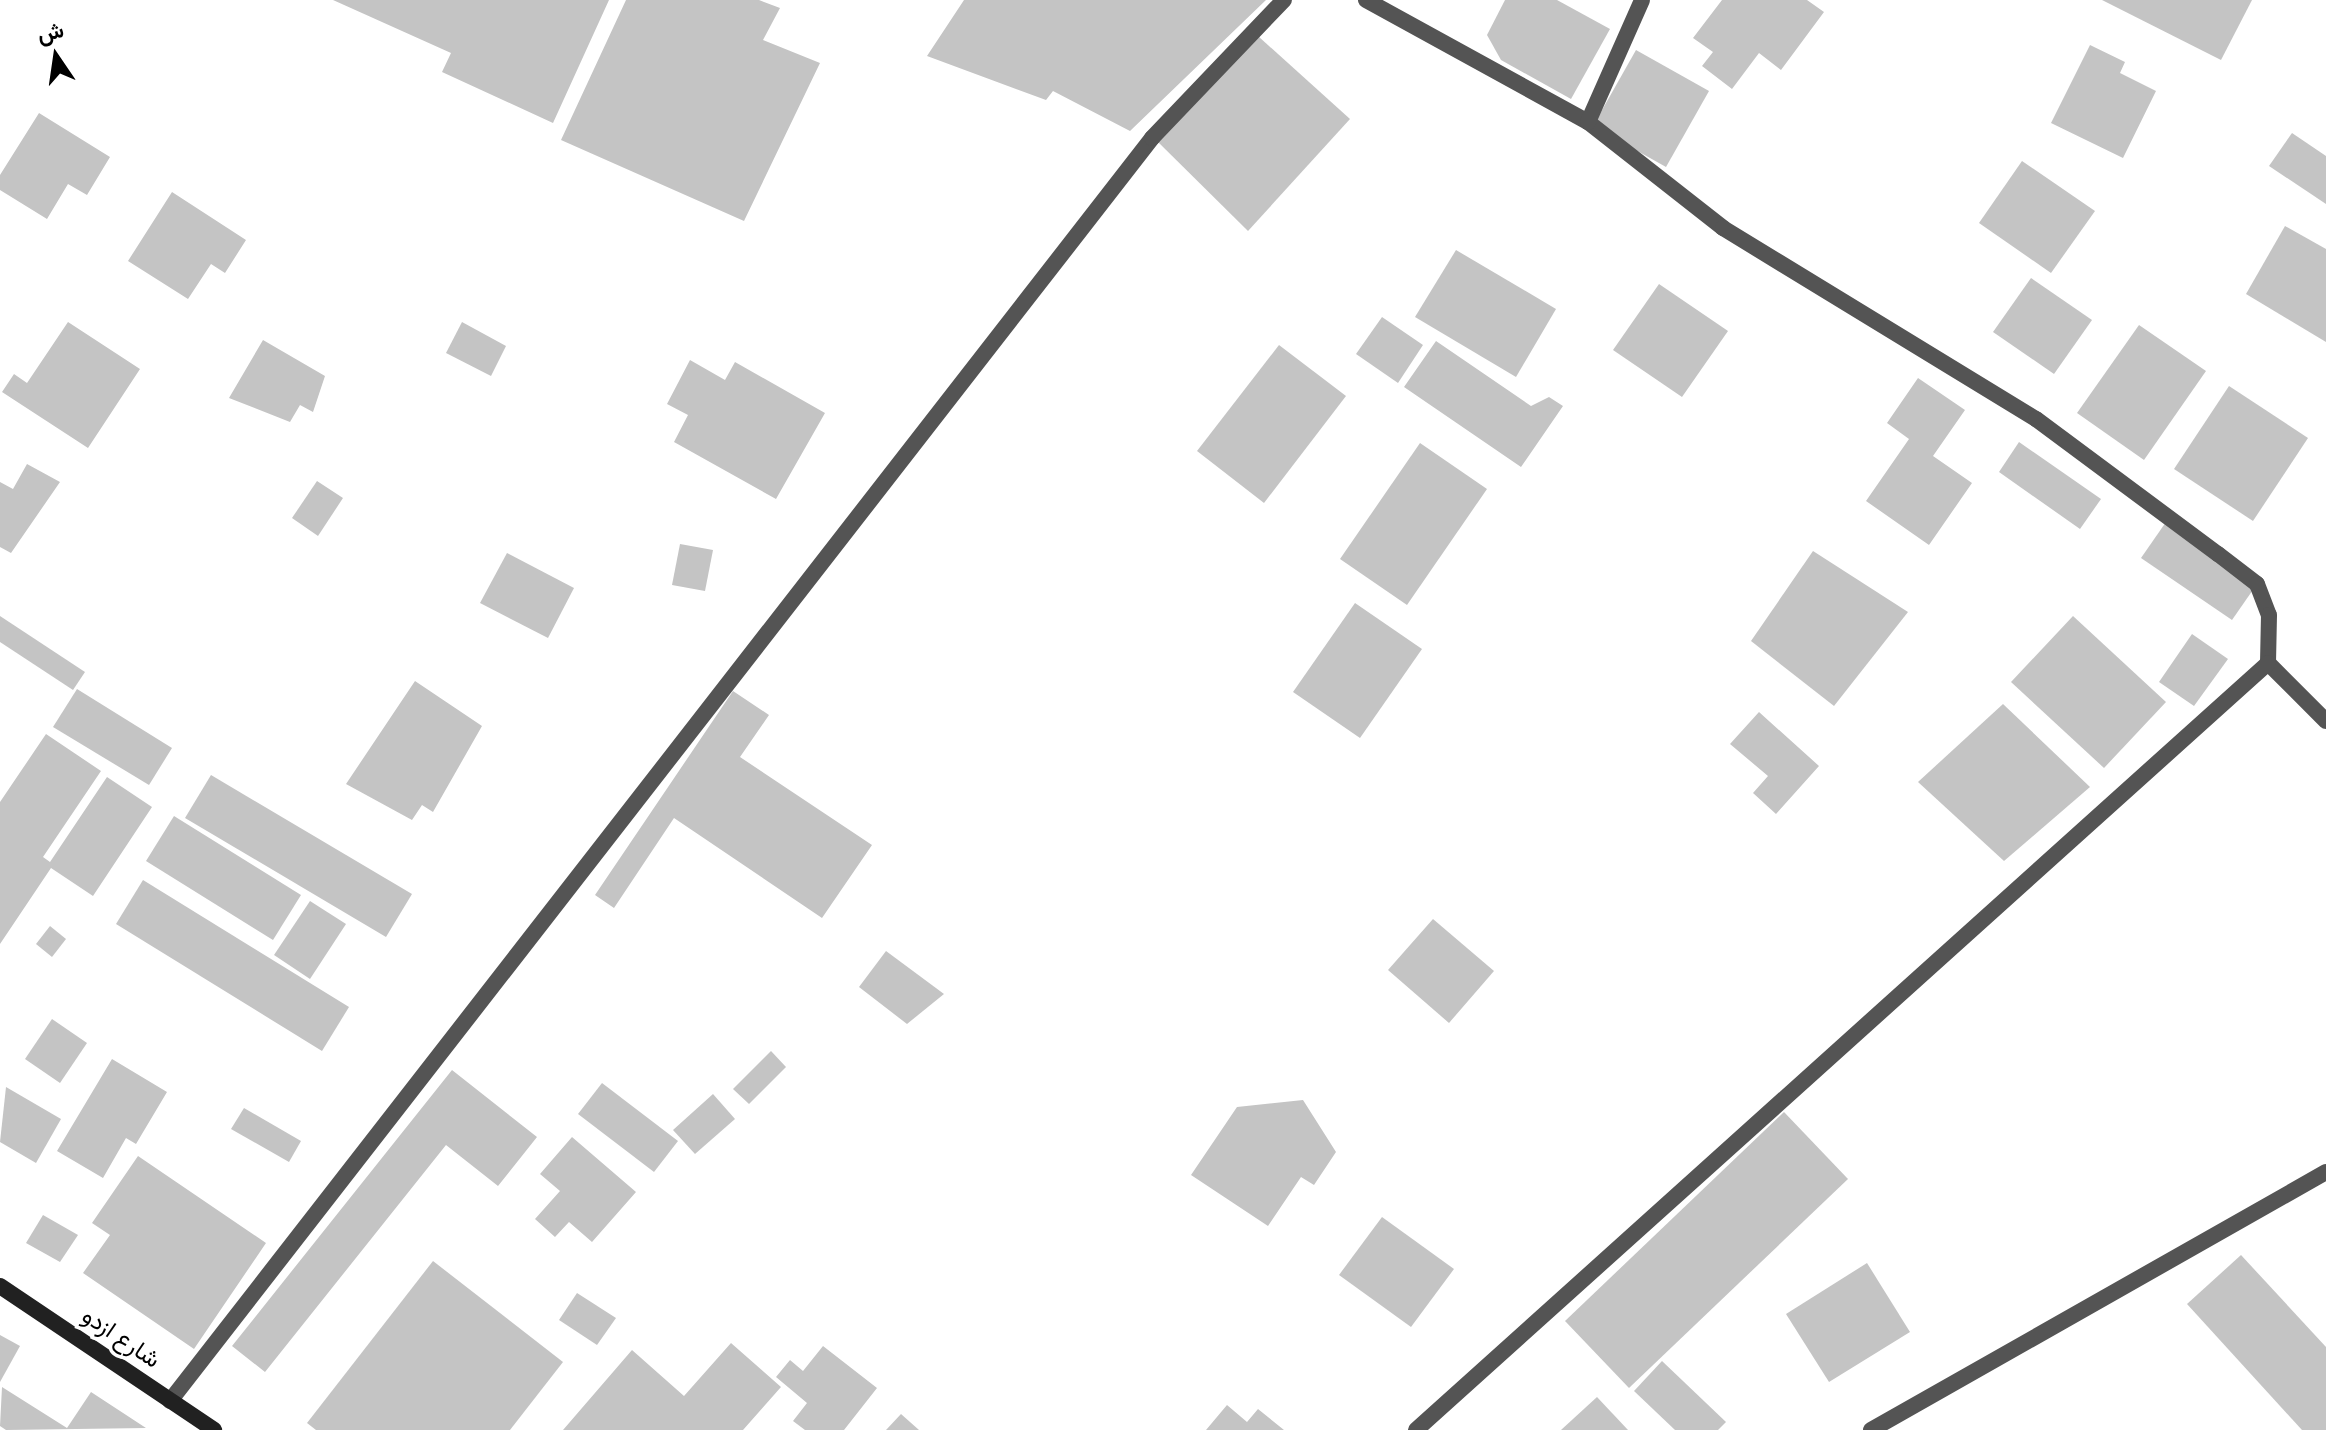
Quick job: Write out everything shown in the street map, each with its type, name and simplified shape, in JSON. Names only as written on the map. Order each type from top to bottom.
[{"type":"street","points":[[170,1401],[1152,138],[1284,0]]},
{"type":"street","points":[[1366,0],[1588,122],[1723,228],[2036,419],[2257,584],[2269,615],[2268,663],[2326,721]]},
{"type":"street","points":[[1588,122],[1642,0]]},
{"type":"street","points":[[1416,1430],[2268,663]]},
{"type":"street","points":[[1871,1430],[2326,1172]]},
{"type":"street","name":"شارع ازدو","points":[[0,1286],[214,1430]]},
{"type":"building","points":[[333,0],[609,0],[553,123],[442,72],[451,53]]},
{"type":"building","points":[[626,0],[759,0],[780,8],[763,40],[820,63],[744,221],[561,140]]},
{"type":"building","points":[[964,0],[1266,0],[1130,131],[1053,91],[1046,100],[927,56]]},
{"type":"building","points":[[1505,0],[1557,0],[1610,29],[1571,99],[1501,60],[1487,35]]},
{"type":"building","points":[[1722,0],[1807,0],[1824,12],[1781,70],[1759,53],[1732,89],[1702,66],[1713,52],[1693,38]]},
{"type":"building","points":[[2102,0],[2252,0],[2221,60]]},
{"type":"building","points":[[1258,36],[1350,119],[1248,231],[1157,141]]},
{"type":"building","points":[[2090,45],[2125,62],[2120,73],[2156,91],[2123,158],[2051,123]]},
{"type":"building","points":[[1636,50],[1709,91],[1666,167],[1593,126]]},
{"type":"building","points":[[39,113],[110,157],[87,195],[68,184],[47,219],[0,190],[0,175]]},
{"type":"building","points":[[2292,133],[2326,156],[2326,204],[2269,166]]},
{"type":"building","points":[[2022,161],[2095,211],[2051,273],[1979,223]]},
{"type":"building","points":[[172,192],[246,240],[225,273],[211,264],[188,299],[128,261]]},
{"type":"building","points":[[2285,226],[2326,249],[2326,342],[2246,294]]},
{"type":"building","points":[[1456,250],[1556,309],[1516,377],[1415,317]]},
{"type":"building","points":[[2031,278],[2092,320],[2054,374],[1993,332]]},
{"type":"building","points":[[1659,284],[1728,331],[1682,397],[1613,350]]},
{"type":"building","points":[[1382,317],[1423,345],[1398,383],[1356,354]]},
{"type":"building","points":[[68,322],[140,369],[88,448],[2,392],[14,374],[27,383]]},
{"type":"building","points":[[462,322],[506,346],[491,376],[446,353]]},
{"type":"building","points":[[2139,325],[2206,371],[2144,460],[2077,413]]},
{"type":"building","points":[[263,340],[325,376],[313,412],[300,405],[290,422],[229,398]]},
{"type":"building","points":[[1436,341],[1531,406],[1549,397],[1563,406],[1521,467],[1404,387]]},
{"type":"building","points":[[1279,345],[1346,396],[1264,503],[1197,451]]},
{"type":"building","points":[[690,360],[725,380],[735,362],[825,413],[776,499],[674,442],[688,415],[667,404]]},
{"type":"building","points":[[1918,378],[1965,410],[1933,456],[1972,483],[1929,545],[1866,501],[1909,439],[1887,423]]},
{"type":"building","points":[[2229,386],[2308,438],[2253,521],[2174,469]]},
{"type":"building","points":[[2019,442],[2101,499],[2080,529],[1999,472]]},
{"type":"building","points":[[1420,443],[1487,489],[1407,605],[1340,559]]},
{"type":"building","points":[[27,464],[60,482],[11,553],[0,547],[0,482],[13,489]]},
{"type":"building","points":[[317,481],[343,498],[318,536],[292,518]]},
{"type":"building","points":[[2166,522],[2257,584],[2232,620],[2141,558]]},
{"type":"building","points":[[680,544],[713,550],[705,591],[672,585]]},
{"type":"building","points":[[1813,551],[1908,612],[1834,706],[1751,641]]},
{"type":"building","points":[[507,553],[574,588],[548,638],[480,603]]},
{"type":"building","points":[[1355,603],[1422,649],[1360,738],[1293,692]]},
{"type":"building","points":[[0,616],[85,672],[73,690],[0,642]]},
{"type":"building","points":[[2073,616],[2166,702],[2104,768],[2011,682]]},
{"type":"building","points":[[2192,634],[2228,659],[2194,706],[2159,682]]},
{"type":"building","points":[[415,681],[482,726],[433,812],[422,805],[412,820],[346,784]]},
{"type":"building","points":[[77,689],[172,748],[149,785],[53,727]]},
{"type":"building","points":[[733,691],[769,715],[740,757],[872,845],[822,918],[674,818],[614,908],[595,895]]},
{"type":"building","points":[[2003,704],[2090,787],[2004,861],[1918,782]]},
{"type":"building","points":[[1759,712],[1819,766],[1776,814],[1753,793],[1768,776],[1730,744]]},
{"type":"building","points":[[46,734],[101,771],[43,857],[50,862],[107,777],[152,807],[93,896],[51,868],[0,944],[0,802]]},
{"type":"building","points":[[211,775],[412,894],[386,937],[185,818]]},
{"type":"building","points":[[174,816],[301,895],[273,940],[146,861]]},
{"type":"building","points":[[143,880],[349,1007],[322,1051],[116,924]]},
{"type":"building","points":[[310,901],[346,924],[310,979],[274,955]]},
{"type":"building","points":[[1433,919],[1494,971],[1449,1023],[1388,970]]},
{"type":"building","points":[[50,926],[66,939],[52,957],[36,944]]},
{"type":"building","points":[[886,951],[944,994],[907,1024],[859,987]]},
{"type":"building","points":[[52,1019],[87,1043],[60,1083],[25,1059]]},
{"type":"building","points":[[771,1051],[786,1067],[749,1104],[733,1089]]},
{"type":"building","points":[[112,1059],[167,1092],[136,1144],[126,1138],[103,1178],[57,1151]]},
{"type":"building","points":[[452,1070],[537,1137],[498,1186],[446,1145],[265,1372],[232,1346]]},
{"type":"building","points":[[602,1083],[678,1141],[654,1172],[578,1114]]},
{"type":"building","points":[[6,1087],[61,1119],[36,1163],[0,1142]]},
{"type":"building","points":[[713,1094],[735,1119],[695,1154],[673,1130]]},
{"type":"building","points":[[1303,1100],[1336,1152],[1314,1185],[1301,1177],[1268,1226],[1191,1175],[1237,1107]]},
{"type":"building","points":[[244,1108],[301,1141],[289,1162],[231,1129]]},
{"type":"building","points":[[1784,1112],[1848,1179],[1629,1388],[1565,1321]]},
{"type":"building","points":[[572,1137],[636,1192],[592,1242],[569,1222],[555,1237],[535,1219],[560,1191],[540,1174]]},
{"type":"building","points":[[138,1156],[266,1243],[194,1349],[83,1273],[110,1235],[92,1223]]},
{"type":"building","points":[[43,1215],[78,1235],[60,1262],[26,1243]]},
{"type":"building","points":[[1382,1217],[1454,1269],[1411,1327],[1339,1275]]},
{"type":"building","points":[[2241,1255],[2326,1347],[2326,1430],[2302,1430],[2187,1304]]},
{"type":"building","points":[[433,1261],[563,1362],[510,1430],[316,1430],[307,1423]]},
{"type":"building","points":[[1867,1263],[1910,1332],[1829,1382],[1786,1314]]},
{"type":"building","points":[[577,1293],[616,1318],[597,1345],[559,1320]]},
{"type":"building","points":[[0,1335],[20,1346],[0,1382]]},
{"type":"building","points":[[731,1343],[781,1387],[743,1430],[563,1430],[632,1350],[684,1396]]},
{"type":"building","points":[[823,1346],[877,1388],[844,1430],[805,1430],[793,1421],[807,1403],[776,1377],[790,1360],[803,1371]]},
{"type":"building","points":[[1662,1361],[1726,1422],[1718,1430],[1675,1430],[1634,1391]]},
{"type":"building","points":[[2,1387],[67,1428],[91,1392],[146,1428],[6,1430],[0,1426]]},
{"type":"building","points":[[1597,1397],[1628,1430],[1561,1430]]},
{"type":"building","points":[[1227,1405],[1247,1422],[1258,1409],[1284,1430],[1206,1430]]},
{"type":"building","points":[[901,1414],[919,1430],[886,1430]]}]
